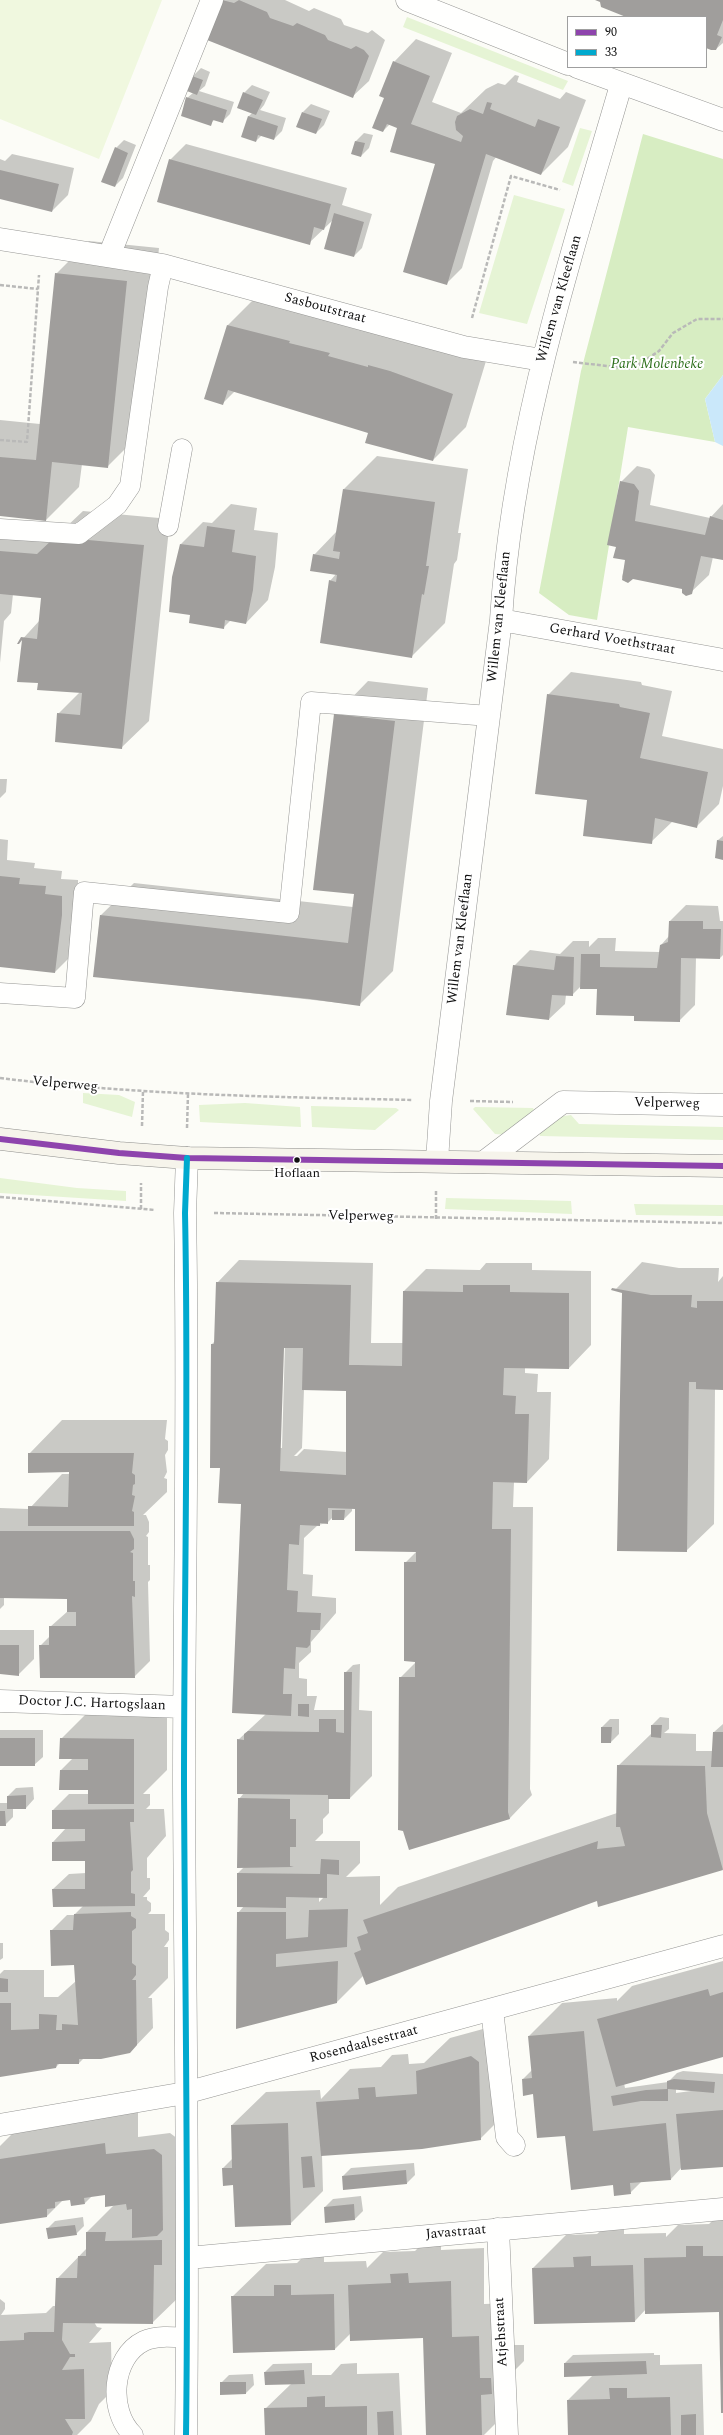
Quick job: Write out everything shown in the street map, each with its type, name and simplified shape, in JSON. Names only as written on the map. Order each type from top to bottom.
[{"type":"main road","points":[[0,1139],[118,1153],[187,1158],[723,1166]]},
{"type":"street","points":[[109,256],[212,0]]},
{"type":"street","points":[[407,0],[450,8],[567,64]]},
{"type":"street","points":[[580,68],[622,85],[723,120]]},
{"type":"street","name":"Willem van Kleeflaan","points":[[437,1161],[441,1101],[501,620],[504,570],[514,502],[542,360],[622,85]]},
{"type":"street","name":"Sasboutstraat","points":[[0,239],[164,265],[464,347],[542,360]]},
{"type":"street","name":"Gerhard Voethstraat","points":[[501,620],[723,660]]},
{"type":"street","name":"Velperweg","points":[[484,1162],[563,1102],[723,1105]]},
{"type":"street","points":[[186,2435],[188,2258],[185,2093],[184,1707],[185,1213],[187,1158]]},
{"type":"street","name":"Doctor J.C. Hartogslaan","points":[[0,1701],[184,1707]]},
{"type":"street","name":"Rosendaalsestraat","points":[[0,2125],[185,2093],[723,1946]]},
{"type":"street","points":[[492,2010],[506,2137],[514,2145]]},
{"type":"street","name":"Javastraat","points":[[188,2258],[723,2209]]},
{"type":"street","name":"Atjehstraat","points":[[498,2229],[507,2435]]},
{"type":"lane","points":[[0,529],[79,534],[117,505],[130,486],[158,287],[164,265]]},
{"type":"lane","points":[[168,526],[182,449]]},
{"type":"lane","points":[[0,993],[75,998],[84,892],[289,913],[311,702],[489,716]]},
{"type":"lane","points":[[133,2435],[125,2427],[118,2410],[119,2374],[126,2356],[131,2349],[146,2340],[169,2337],[187,2338]]},
{"type":"path","points":[[464,347],[511,176],[588,198]]},
{"type":"path","points":[[0,440],[27,442],[41,245]]},
{"type":"path","points":[[0,285],[38,289]]},
{"type":"path","points":[[542,360],[632,369],[659,351],[674,333],[696,319],[723,319]]},
{"type":"path","name":"Velperweg","points":[[0,1078],[63,1086],[188,1094],[517,1102]]},
{"type":"path","points":[[187,1158],[188,1094]]},
{"type":"path","name":"Velperweg","points":[[0,1197],[185,1213],[723,1224]]},
{"type":"green space","points":[[0,0],[162,0],[99,159],[0,119]]},
{"type":"green space","points":[[407,17],[568,81],[563,90],[403,27]]},
{"type":"green space","points":[[580,128],[592,131],[573,186],[562,182]]},
{"type":"green space","name":"Park Molenbeke","points":[[643,134],[723,159],[723,375],[705,399],[715,442],[628,427],[597,620],[569,615],[539,593],[581,371]]},
{"type":"green space","points":[[514,195],[565,209],[527,324],[479,313]]},
{"type":"green space","points":[[83,1093],[119,1095],[135,1102],[132,1117],[83,1103]]},
{"type":"green space","points":[[245,1103],[300,1107],[301,1127],[200,1122],[199,1105]]},
{"type":"green space","points":[[311,1106],[396,1108],[399,1110],[375,1130],[312,1127]]},
{"type":"green space","points":[[475,1107],[533,1108],[535,1112],[509,1135],[495,1134],[473,1109]]},
{"type":"green space","points":[[571,1115],[579,1124],[723,1127],[723,1140],[540,1136],[539,1131],[557,1117]]},
{"type":"green space","points":[[0,1178],[77,1188],[126,1191],[126,1201],[0,1193]]},
{"type":"green space","points":[[446,1198],[571,1201],[572,1214],[445,1209]]},
{"type":"green space","points":[[634,1204],[723,1205],[723,1216],[636,1215]]},
{"type":"water","points":[[723,375],[723,446],[715,442],[705,399]]},
{"type":"building","points":[[222,0],[234,3],[239,0],[267,12],[270,18],[293,26],[297,23],[325,35],[328,40],[351,49],[356,46],[364,50],[369,56],[353,98],[207,40]]},
{"type":"building","points":[[595,0],[723,0],[723,20],[717,35],[722,37],[716,50],[707,48],[707,16],[624,16],[601,7],[600,2]]},
{"type":"building","points":[[393,61],[430,76],[411,124],[461,142],[463,136],[456,130],[455,122],[457,116],[470,109],[483,114],[487,102],[492,103],[490,109],[535,127],[538,119],[560,127],[541,175],[486,154],[447,285],[403,272],[435,164],[390,152],[397,128],[387,124],[383,132],[372,128],[384,98],[379,96]]},
{"type":"building","points":[[192,76],[203,80],[197,95],[187,91]]},
{"type":"building","points":[[243,92],[263,100],[256,115],[237,108]]},
{"type":"building","points":[[186,97],[227,110],[223,123],[213,120],[211,126],[181,116]]},
{"type":"building","points":[[302,112],[322,119],[316,134],[296,127]]},
{"type":"building","points":[[248,116],[278,126],[274,140],[258,135],[256,142],[241,137]]},
{"type":"building","points":[[355,141],[365,143],[361,157],[351,154]]},
{"type":"building","points":[[115,147],[128,153],[115,187],[101,182]]},
{"type":"building","points":[[169,159],[331,204],[324,230],[314,227],[310,245],[157,202]]},
{"type":"building","points":[[0,170],[59,184],[52,212],[0,199]]},
{"type":"building","points":[[334,213],[364,222],[354,257],[324,249]]},
{"type":"building","points":[[55,273],[127,281],[108,468],[52,462],[46,521],[0,516],[0,457],[36,460]]},
{"type":"building","points":[[227,325],[330,353],[328,356],[368,367],[368,365],[390,371],[453,394],[433,461],[365,443],[368,433],[228,390],[223,405],[204,399]]},
{"type":"building","points":[[620,481],[634,484],[639,491],[635,521],[705,535],[710,516],[723,520],[723,560],[701,556],[692,594],[686,596],[682,593],[682,589],[633,579],[628,583],[622,580],[625,560],[613,558],[616,547],[607,545]]},
{"type":"building","points":[[343,489],[435,502],[426,566],[429,566],[424,595],[422,594],[412,658],[320,643],[329,580],[336,582],[337,575],[310,571],[313,554],[339,559],[340,552],[333,551]]},
{"type":"building","points":[[207,526],[235,530],[232,552],[256,556],[253,590],[246,624],[225,620],[224,629],[189,623],[190,615],[169,612],[172,577],[180,544],[204,547]]},
{"type":"building","points":[[55,537],[144,545],[122,749],[55,742],[57,713],[80,715],[82,693],[37,690],[38,683],[17,682],[22,640],[19,644],[17,644],[21,637],[37,639],[41,598],[0,594],[0,551],[37,554]]},
{"type":"building","points":[[547,694],[619,704],[620,707],[650,713],[640,758],[708,772],[697,828],[655,818],[652,844],[583,836],[587,800],[535,794]]},
{"type":"building","points":[[334,714],[395,721],[360,1006],[310,999],[93,977],[100,915],[348,943],[354,894],[313,890]]},
{"type":"building","points":[[717,840],[723,841],[723,860],[715,858]]},
{"type":"building","points":[[0,876],[20,878],[19,884],[46,886],[45,894],[62,896],[62,915],[55,973],[0,967]]},
{"type":"building","points":[[669,921],[703,921],[703,929],[721,929],[720,959],[681,958],[680,1022],[634,1021],[634,1016],[596,1015],[597,989],[580,989],[581,954],[600,954],[600,967],[657,968],[660,945],[668,942]]},
{"type":"building","points":[[556,956],[574,957],[573,996],[552,995],[549,1020],[506,1015],[513,965],[554,970]]},
{"type":"building","points":[[216,1282],[351,1285],[349,1365],[402,1366],[403,1291],[463,1292],[463,1285],[510,1285],[510,1292],[569,1293],[569,1369],[504,1368],[503,1395],[516,1396],[515,1414],[529,1414],[527,1483],[493,1482],[492,1529],[511,1529],[508,1812],[510,1819],[409,1850],[403,1831],[398,1830],[399,1677],[415,1677],[415,1662],[404,1661],[404,1562],[416,1562],[416,1552],[355,1551],[355,1509],[328,1508],[328,1524],[320,1523],[320,1526],[300,1525],[299,1545],[289,1544],[287,1590],[298,1591],[297,1612],[321,1613],[320,1630],[311,1630],[310,1645],[307,1648],[296,1647],[295,1669],[284,1668],[283,1694],[292,1694],[291,1716],[232,1713],[241,1504],[218,1503],[220,1468],[210,1468],[211,1344],[214,1344]],"holes":[[[284,1348],[303,1348],[302,1390],[346,1391],[346,1475],[280,1471]]]},
{"type":"building","points":[[612,1288],[651,1295],[692,1295],[691,1307],[697,1308],[697,1301],[723,1301],[723,1390],[696,1389],[696,1382],[689,1382],[687,1552],[617,1551],[622,1293],[611,1290]]},
{"type":"building","points":[[28,1453],[134,1453],[132,1473],[135,1475],[135,1484],[133,1485],[132,1495],[135,1496],[132,1511],[134,1512],[134,1526],[28,1526],[28,1506],[68,1507],[69,1472],[28,1473]]},
{"type":"building","points":[[332,1510],[345,1510],[344,1520],[332,1520]]},
{"type":"building","points":[[0,1531],[130,1531],[134,1539],[134,1549],[130,1552],[133,1553],[133,1581],[135,1581],[135,1597],[132,1596],[135,1678],[40,1678],[39,1645],[49,1645],[49,1626],[76,1626],[76,1612],[67,1612],[67,1599],[0,1598]]},
{"type":"building","points":[[0,1645],[19,1645],[19,1676],[0,1674]]},
{"type":"building","points":[[344,1672],[352,1672],[350,1799],[328,1799],[328,1795],[237,1794],[237,1739],[244,1740],[244,1734],[248,1731],[319,1732],[319,1719],[336,1719],[336,1732],[344,1733]]},
{"type":"building","points":[[298,1704],[309,1704],[309,1717],[298,1716]]},
{"type":"building","points":[[651,1725],[662,1725],[661,1738],[651,1737]]},
{"type":"building","points":[[601,1727],[612,1727],[611,1743],[601,1743]]},
{"type":"building","points":[[713,1732],[723,1732],[723,1767],[711,1767]]},
{"type":"building","points":[[0,1738],[35,1738],[35,1766],[0,1766]]},
{"type":"building","points":[[60,1738],[134,1739],[134,1804],[88,1804],[88,1790],[59,1790],[60,1770],[88,1770],[88,1759],[59,1759]]},
{"type":"building","points":[[617,1765],[705,1766],[707,1813],[723,1870],[598,1907],[597,1901],[366,1985],[354,1953],[361,1950],[357,1937],[368,1933],[363,1920],[598,1841],[597,1849],[625,1846],[620,1827],[616,1827]]},
{"type":"building","points":[[26,1795],[26,1809],[7,1809],[7,1796]]},
{"type":"building","points":[[238,1798],[290,1799],[290,1819],[296,1819],[296,1847],[290,1847],[290,1866],[294,1867],[237,1868]]},
{"type":"building","points":[[134,1809],[134,1822],[130,1822],[133,1870],[131,1872],[131,1893],[135,1894],[135,1906],[53,1907],[52,1889],[85,1889],[85,1861],[52,1861],[52,1842],[85,1841],[85,1829],[52,1829],[52,1810]]},
{"type":"building","points":[[0,1811],[5,1811],[6,1826],[0,1826]]},
{"type":"building","points":[[321,1859],[339,1860],[339,1875],[327,1874],[327,1898],[286,1897],[286,1908],[237,1907],[237,1873],[320,1874]]},
{"type":"building","points":[[348,1909],[347,1947],[276,1954],[276,1967],[338,1961],[337,2003],[236,2029],[237,1912],[286,1912],[286,1939],[308,1937],[309,1910]]},
{"type":"building","points":[[131,1912],[131,1916],[136,1919],[136,1928],[132,1931],[132,1963],[136,1966],[136,1975],[132,1980],[136,1980],[137,2045],[130,2053],[101,2059],[79,2059],[79,2064],[57,2064],[56,2068],[0,2077],[0,2003],[11,2003],[11,2030],[39,2029],[39,2014],[57,2015],[56,2030],[62,2030],[62,2024],[78,2025],[74,1965],[51,1966],[50,1930],[73,1930],[74,1914]]},
{"type":"building","points":[[0,1978],[8,1979],[8,1992],[0,1992]]},
{"type":"building","points":[[708,1989],[710,1996],[723,1992],[723,2057],[616,2087],[597,2019]]},
{"type":"building","points":[[584,2031],[593,2131],[666,2123],[671,2180],[630,2183],[631,2194],[614,2196],[613,2185],[571,2190],[565,2136],[537,2138],[533,2094],[523,2096],[522,2079],[532,2078],[528,2036]]},
{"type":"building","points":[[471,2056],[479,2062],[481,2140],[422,2149],[321,2156],[316,2102],[359,2099],[358,2088],[375,2087],[376,2097],[417,2094],[416,2071]]},
{"type":"building","points":[[674,2079],[715,2082],[714,2093],[668,2089],[668,2101],[641,2101],[613,2106],[611,2096],[646,2090],[667,2089],[667,2081]]},
{"type":"building","points":[[723,2110],[723,2167],[681,2170],[676,2114]]},
{"type":"building","points":[[288,2123],[291,2225],[235,2227],[233,2185],[223,2186],[222,2168],[232,2168],[231,2125]]},
{"type":"building","points":[[105,2143],[106,2154],[154,2149],[162,2155],[163,2230],[157,2236],[132,2238],[132,2209],[127,2210],[126,2204],[105,2207],[105,2195],[84,2198],[85,2204],[71,2206],[70,2200],[55,2202],[55,2208],[47,2209],[47,2217],[0,2224],[0,2159]]},
{"type":"building","points":[[312,2156],[315,2187],[303,2188],[301,2157]]},
{"type":"building","points":[[406,2170],[407,2184],[343,2190],[342,2176]]},
{"type":"building","points":[[354,2204],[355,2220],[325,2223],[324,2207]]},
{"type":"building","points":[[75,2225],[77,2235],[48,2239],[46,2228]]},
{"type":"building","points":[[86,2232],[106,2232],[105,2241],[162,2240],[162,2265],[154,2265],[153,2324],[63,2323],[62,2340],[70,2354],[75,2354],[75,2357],[70,2357],[62,2370],[84,2369],[85,2419],[65,2419],[73,2432],[72,2435],[0,2435],[0,2341],[24,2340],[24,2333],[29,2332],[54,2332],[56,2278],[77,2278],[78,2256],[86,2256]]},
{"type":"building","points":[[686,2246],[703,2246],[703,2256],[723,2256],[723,2413],[721,2413],[719,2312],[645,2314],[644,2258],[686,2257]]},
{"type":"building","points":[[591,2256],[591,2266],[633,2265],[635,2322],[534,2324],[532,2268],[574,2267],[573,2257]]},
{"type":"building","points":[[408,2273],[409,2283],[451,2281],[452,2337],[479,2336],[480,2378],[491,2378],[492,2394],[481,2395],[482,2435],[426,2435],[423,2338],[350,2341],[348,2285],[391,2283],[390,2274]]},
{"type":"building","points":[[274,2285],[291,2285],[291,2295],[334,2294],[335,2350],[233,2353],[231,2296],[274,2296]]},
{"type":"building","points":[[646,2361],[647,2374],[564,2377],[564,2363]]},
{"type":"building","points":[[304,2370],[305,2384],[265,2385],[264,2372]]},
{"type":"building","points":[[220,2382],[246,2382],[246,2394],[220,2395]]},
{"type":"building","points":[[609,2388],[627,2388],[627,2398],[670,2397],[671,2435],[568,2435],[567,2400],[610,2399]]},
{"type":"building","points":[[325,2396],[325,2407],[367,2406],[367,2435],[265,2435],[264,2408],[307,2407],[307,2397]]},
{"type":"building","points":[[393,2411],[394,2435],[378,2435],[377,2412]]},
{"type":"building","points":[[696,2414],[696,2435],[681,2435],[681,2415]]},
{"type":"transit line","name":"90","points":[[0,1139],[119,1153],[187,1158],[723,1166]]},
{"type":"transit line","name":"33","points":[[186,2435],[187,2191],[184,1784],[186,1427],[185,1213],[187,1158]]},
{"type":"place","name":"Hoflaan","points":[[297,1160]]}]
